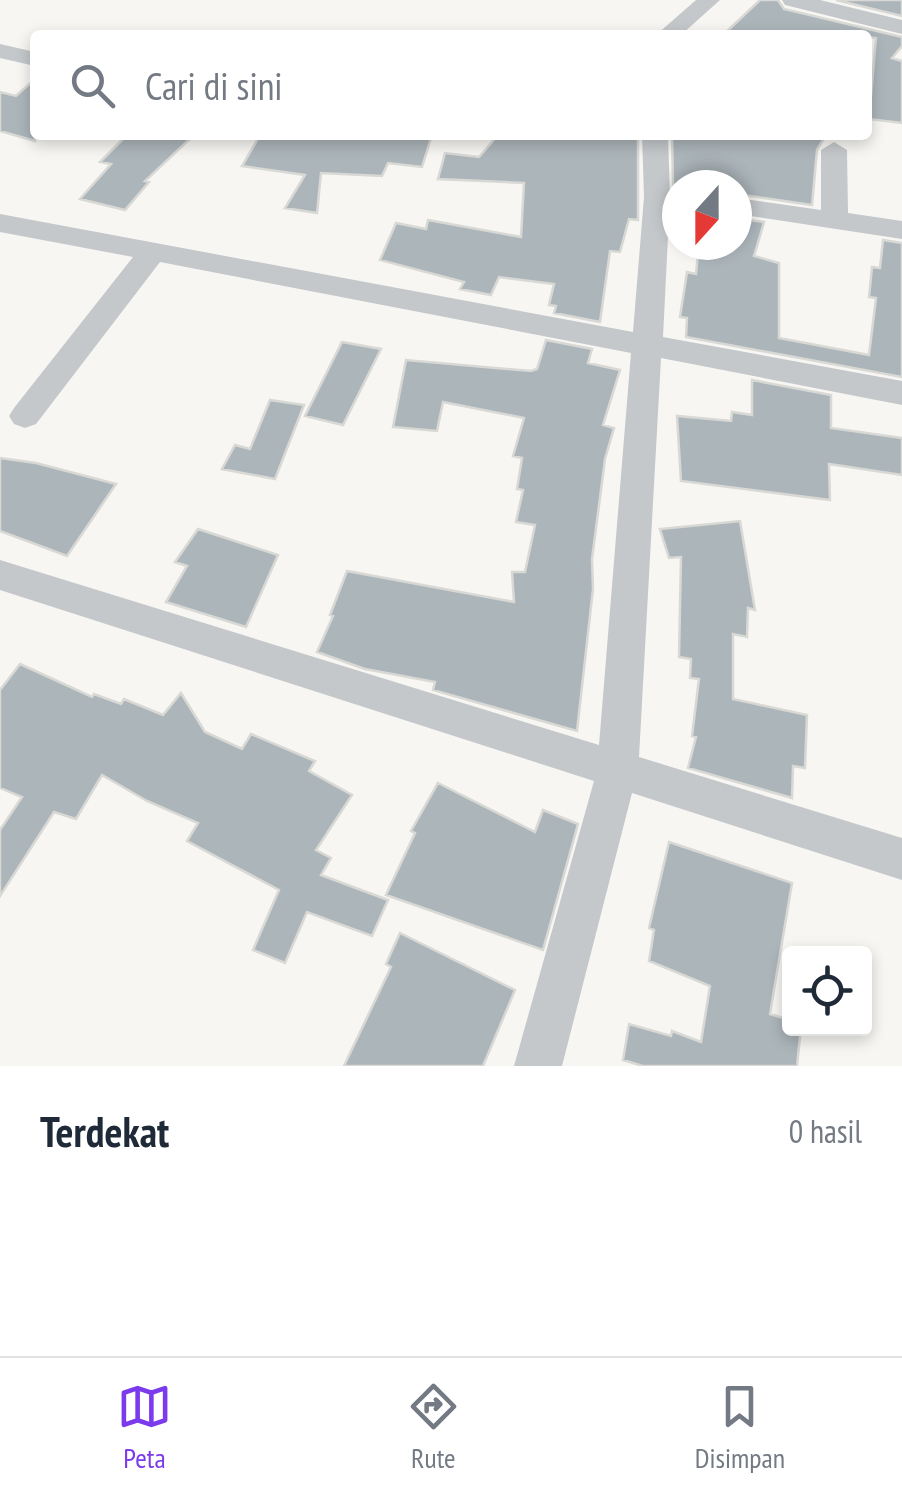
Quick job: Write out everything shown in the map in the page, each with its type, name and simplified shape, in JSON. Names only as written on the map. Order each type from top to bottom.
[{"type":"street","points":[[673,30],[709,0]]},
{"type":"street","points":[[793,0],[902,26]]},
{"type":"street","points":[[0,51],[30,58]]},
{"type":"street","points":[[656,140],[662,172]]},
{"type":"street","points":[[834,150],[834,218]]},
{"type":"street","points":[[752,208],[902,230]]},
{"type":"street","points":[[0,223],[902,393]]},
{"type":"street","points":[[538,1066],[618,766],[648,346],[662,237]]},
{"type":"street","points":[[25,416],[152,254]]},
{"type":"street","points":[[0,575],[902,858]]},
{"type":"building","points":[[760,0],[778,0],[784,9],[902,37],[902,46],[892,58],[902,61],[902,123],[872,119],[876,38],[872,37],[872,30],[728,30]]},
{"type":"building","points":[[836,0],[902,0],[902,16]]},
{"type":"building","points":[[30,83],[30,140],[0,131],[0,92],[16,96]]},
{"type":"building","points":[[122,140],[189,140],[145,181],[149,182],[125,210],[80,199],[111,164],[100,162]]},
{"type":"building","points":[[257,140],[430,140],[422,167],[388,163],[382,176],[321,173],[317,213],[285,208],[305,175],[242,166]]},
{"type":"building","points":[[494,140],[638,140],[638,220],[629,219],[620,252],[610,251],[600,322],[554,313],[556,306],[549,305],[554,284],[499,277],[491,295],[460,289],[464,282],[380,260],[396,223],[426,229],[428,220],[521,237],[524,183],[438,179],[445,153],[479,157]]},
{"type":"building","points":[[672,140],[823,140],[817,150],[812,205],[752,196],[752,170],[673,170]]},
{"type":"building","points":[[752,220],[764,222],[754,256],[779,263],[779,338],[869,355],[876,298],[869,297],[872,267],[880,268],[883,240],[902,243],[902,377],[686,337],[687,318],[680,317],[687,272],[696,274],[697,260],[752,260]]},
{"type":"building","points":[[546,340],[592,349],[588,363],[620,370],[603,425],[614,428],[605,459],[592,559],[593,589],[577,731],[433,690],[435,682],[365,669],[317,652],[347,571],[514,602],[512,572],[525,572],[535,525],[516,522],[523,490],[517,489],[522,458],[513,456],[524,418],[443,402],[437,431],[393,427],[406,360],[531,371],[537,369]]},
{"type":"building","points":[[342,342],[381,349],[343,425],[305,416]]},
{"type":"building","points":[[752,380],[831,395],[831,428],[902,438],[902,475],[829,464],[830,500],[681,481],[677,416],[731,421],[732,412],[752,415]]},
{"type":"building","points":[[270,400],[304,405],[275,479],[222,469],[235,445],[250,449]]},
{"type":"building","points":[[0,458],[116,484],[67,556],[0,531]]},
{"type":"building","points":[[740,521],[755,610],[748,608],[747,637],[733,634],[733,699],[807,715],[805,768],[793,766],[792,798],[688,768],[696,737],[692,736],[699,679],[690,678],[691,659],[679,657],[681,557],[669,558],[660,529]]},
{"type":"building","points":[[198,529],[278,555],[246,627],[166,602],[187,566],[175,562]]},
{"type":"building","points":[[20,664],[92,697],[94,694],[121,704],[124,699],[163,715],[181,693],[205,732],[242,749],[251,734],[315,761],[309,771],[352,795],[316,850],[331,858],[321,875],[388,900],[372,936],[307,912],[285,963],[253,950],[279,890],[187,841],[198,823],[147,801],[102,775],[76,819],[54,812],[0,896],[0,830],[22,797],[0,788],[0,690]]},
{"type":"building","points":[[438,783],[535,832],[543,810],[578,824],[543,950],[386,895],[415,833],[411,831]]},
{"type":"building","points":[[669,842],[792,883],[770,1014],[782,1018],[782,1036],[800,1036],[797,1066],[643,1066],[623,1060],[629,1024],[671,1036],[672,1031],[701,1042],[710,986],[649,961],[654,930],[649,928]]},
{"type":"building","points":[[400,933],[515,990],[483,1066],[344,1066],[391,967],[386,964]]}]
